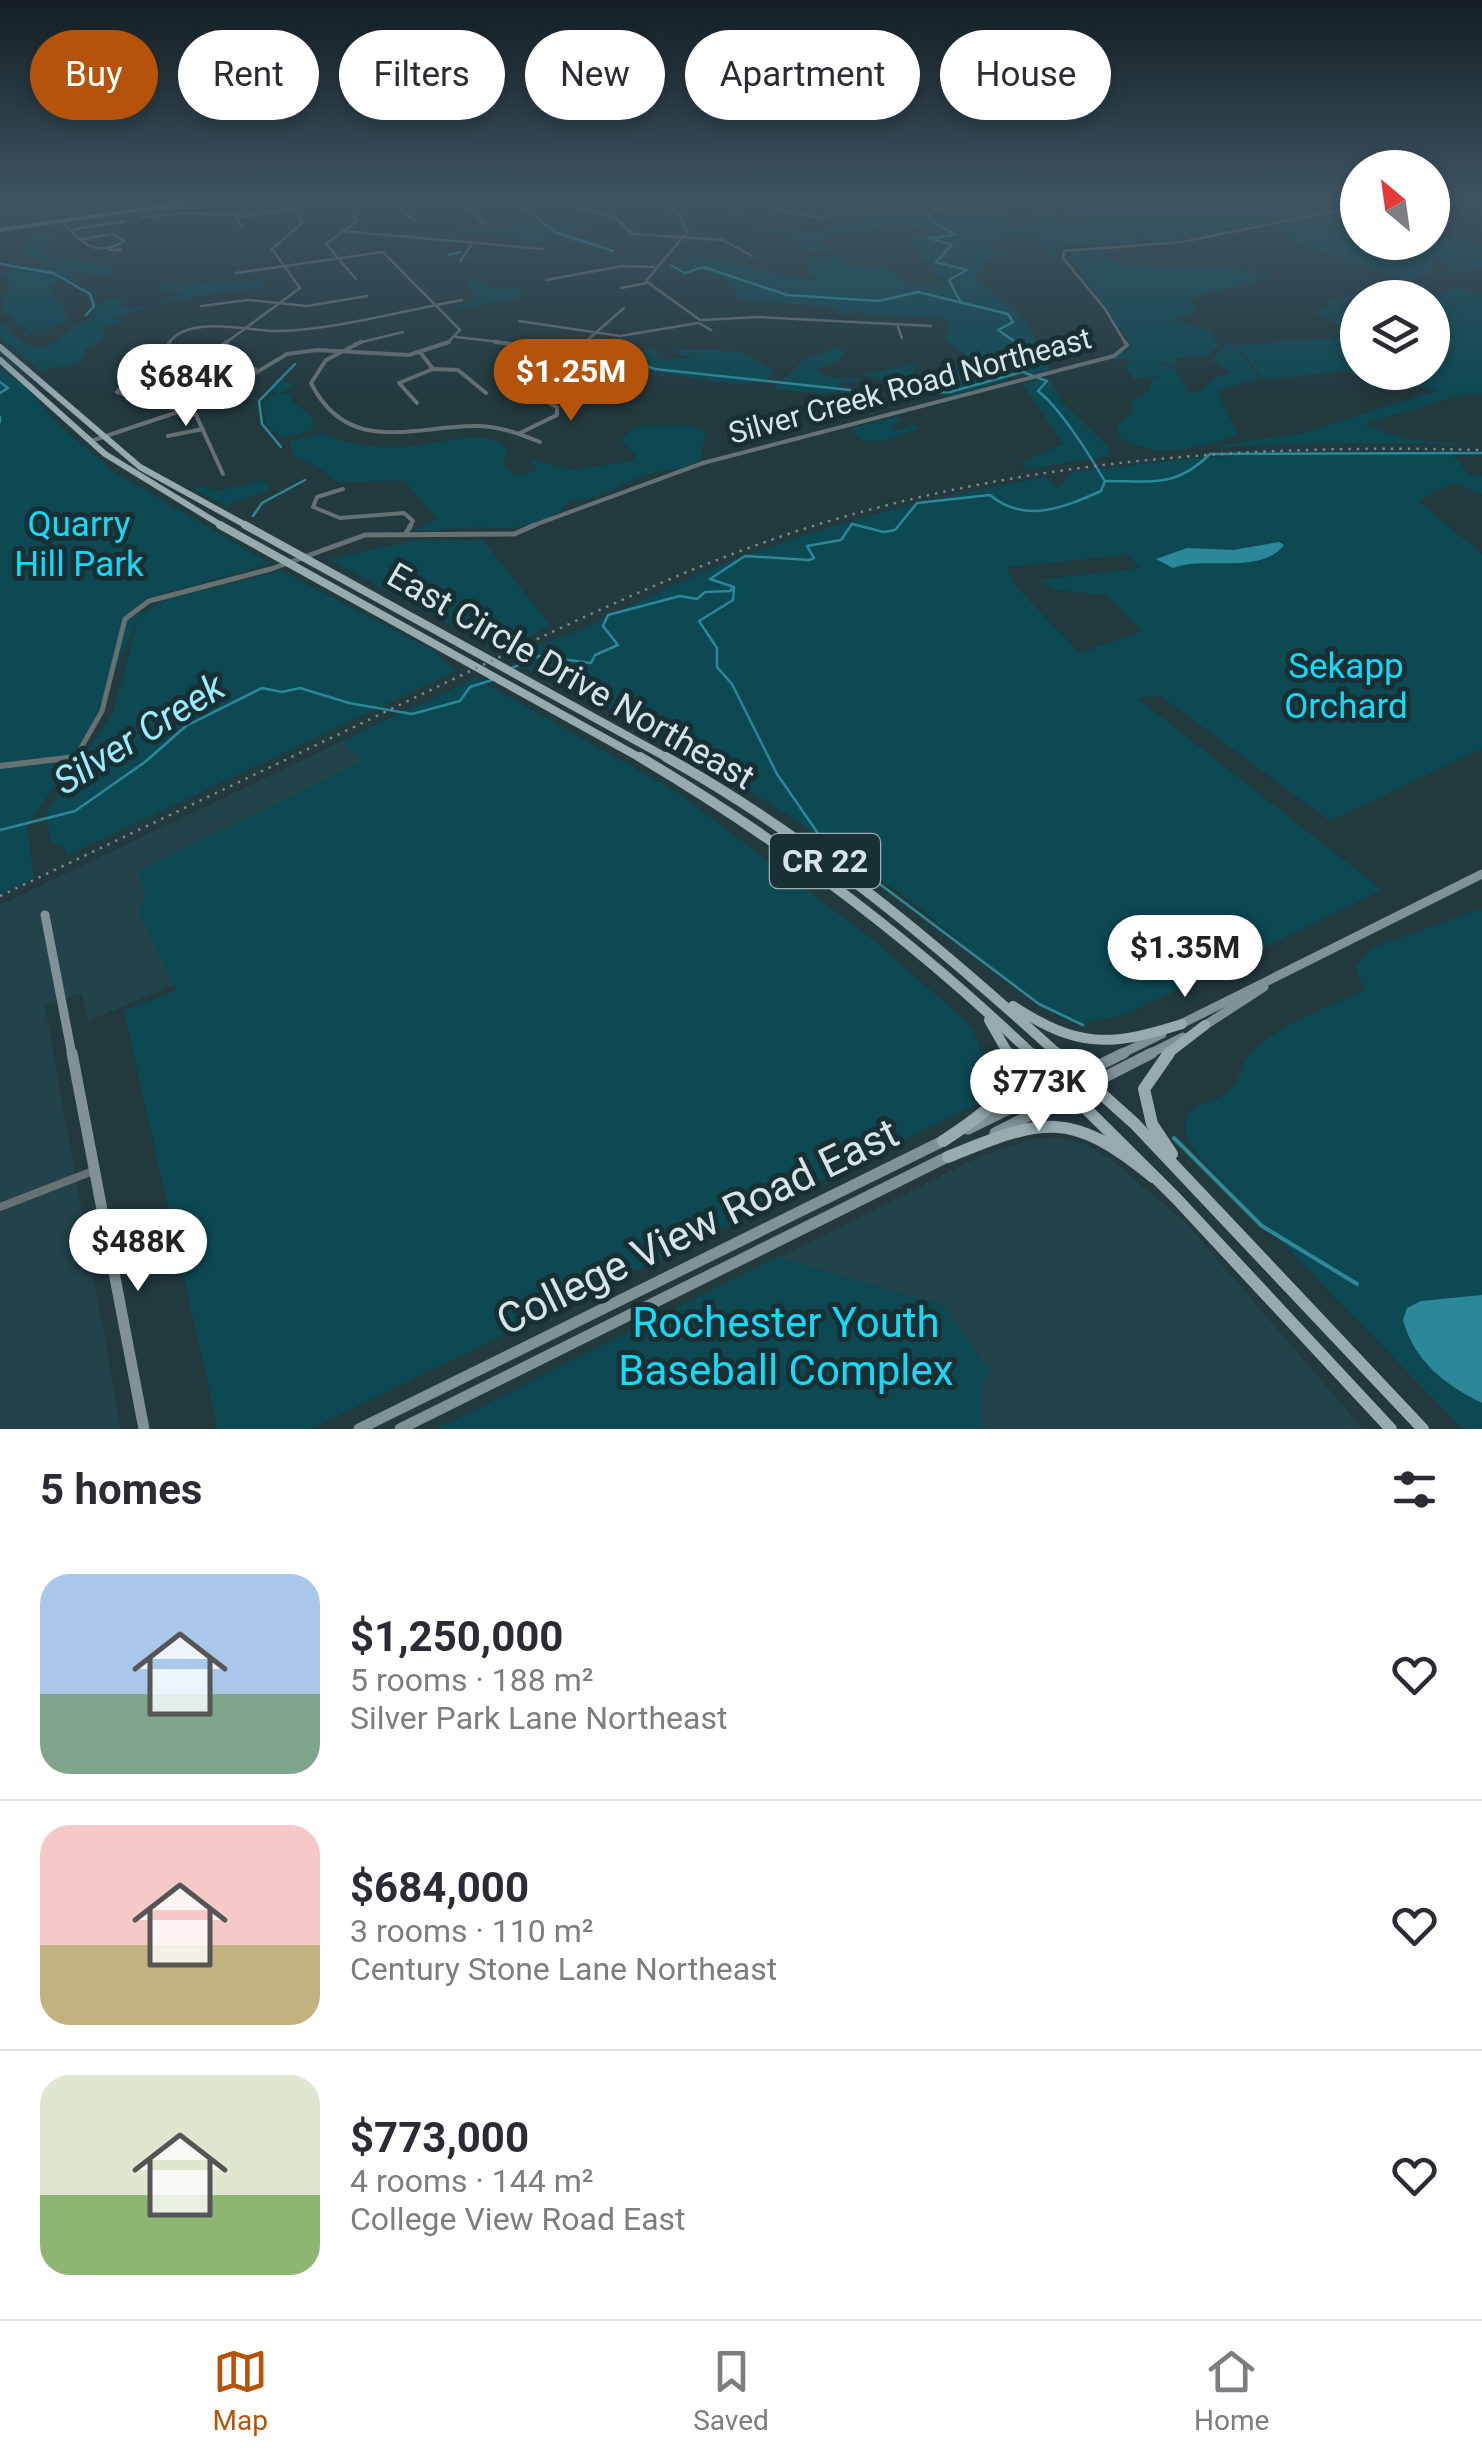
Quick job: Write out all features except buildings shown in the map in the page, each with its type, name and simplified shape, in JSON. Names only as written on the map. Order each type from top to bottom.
[{"type":"main road","name":"East Circle Drive Northeast","points":[[0,348],[102,438],[155,476],[680,765],[772,823],[868,893],[984,987],[1088,1079]]},
{"type":"main road","name":"East Circle Drive Northeast","points":[[0,360],[91,442],[144,481],[642,758],[752,827],[953,981],[1065,1082]]},
{"type":"main road","name":"College View Road East","points":[[400,1429],[1076,1094],[1088,1079],[1182,1024],[1482,874]]},
{"type":"main road","points":[[45,915],[144,1429]]},
{"type":"main road","name":"College View Road East","points":[[359,1429],[1065,1082],[1088,1079],[1205,1025],[1280,976]]},
{"type":"main road","points":[[943,1141],[997,1100],[1011,1072],[1004,1039],[953,981]]},
{"type":"main road","points":[[984,987],[1050,1031],[1081,1042],[1120,1043],[1182,1024]]},
{"type":"main road","points":[[1205,1025],[1155,1066],[1144,1098],[1160,1138],[1219,1209]]},
{"type":"main road","name":"CR 22","points":[[1088,1079],[1219,1209],[1423,1429]]},
{"type":"main road","name":"CR 22","points":[[1065,1082],[1198,1216],[1391,1429]]},
{"type":"main road","points":[[948,1156],[1024,1127],[1079,1127],[1119,1148],[1198,1216]]},
{"type":"street","points":[[236,273],[280,266]]},
{"type":"street","points":[[255,369],[234,365],[221,348],[225,339],[300,286],[285,266]]},
{"type":"street","points":[[344,266],[356,279]]},
{"type":"street","points":[[399,266],[460,328],[456,337]]},
{"type":"street","points":[[546,280],[622,266],[654,267],[647,283]]},
{"type":"street","name":"Silver Creek Road Northeast","points":[[0,766],[73,761],[102,712],[123,622],[134,608],[290,563],[365,536],[514,534],[578,506],[703,463],[1114,356],[1127,345],[1105,309],[1069,266]]},
{"type":"street","points":[[621,288],[647,283],[711,330]]},
{"type":"street","points":[[201,306],[243,300],[311,306],[368,296]]},
{"type":"street","points":[[164,351],[172,337],[192,328],[286,331],[462,300]]},
{"type":"street","points":[[91,442],[226,393],[255,369],[288,354],[340,352],[384,356],[420,351],[456,337],[560,350],[581,346],[624,308]]},
{"type":"street","points":[[518,321],[628,336],[716,318],[931,326]]},
{"type":"street","points":[[898,326],[902,338]]},
{"type":"street","points":[[403,332],[354,342],[317,370],[312,386],[358,430],[400,436],[474,426],[520,434],[540,442]]},
{"type":"street","points":[[420,351],[433,369]]},
{"type":"street","points":[[417,403],[400,383],[433,369],[458,370],[486,393]]},
{"type":"street","points":[[170,372],[129,380],[116,388],[120,395],[152,400],[196,415],[223,474]]},
{"type":"street","points":[[152,400],[181,390]]},
{"type":"street","points":[[520,434],[557,415],[557,407],[547,402]]},
{"type":"street","points":[[168,436],[203,429]]},
{"type":"street","points":[[343,490],[321,495],[312,502],[313,507],[340,518],[404,513],[413,521],[406,533]]},
{"type":"street","points":[[0,1207],[93,1171]]},
{"type":"shaded area","points":[[1279,542],[1284,545],[1274,554],[1247,562],[1173,568],[1156,559],[1187,548],[1233,550]]},
{"type":"shaded area","points":[[342,741],[364,761],[139,871],[146,895],[140,913],[174,985],[88,1021],[82,993],[45,1006],[121,1429],[0,1429],[0,905]]},
{"type":"shaded area","points":[[1054,1137],[1085,1144],[1112,1160],[1188,1225],[1363,1429],[436,1429],[979,1157],[1032,1139]]},
{"type":"shaded area","points":[[1482,1295],[1482,1403],[1456,1388],[1423,1360],[1403,1320],[1407,1308],[1421,1301]]},
{"type":"green space","points":[[27,266],[68,270],[79,282],[63,278],[49,288],[53,298],[66,306],[62,311],[69,319],[51,329],[31,329],[34,334],[23,336],[28,329],[17,326],[12,317],[0,310],[5,307],[0,295],[8,292],[11,284],[0,273]]},
{"type":"green space","points":[[60,266],[116,269],[111,271],[115,274],[106,275]]},
{"type":"green space","points":[[677,266],[738,266],[812,281],[817,278],[807,272],[810,266],[886,268],[912,285],[946,286],[930,266],[986,266],[974,278],[1022,315],[1052,369],[1026,375],[1011,369],[1006,380],[951,397],[932,388],[857,375],[908,366],[878,363],[921,365],[913,368],[915,374],[972,370],[966,355],[945,339],[950,323],[943,318],[866,315],[867,311],[842,314],[835,307],[742,300],[727,281],[705,270],[671,269]]},
{"type":"green space","points":[[1076,266],[1234,269],[1271,278],[1188,299],[1198,310],[1176,320],[1209,331],[1218,346],[1207,356],[1174,358],[1175,366],[1154,361],[1175,369],[1188,391],[1195,394],[1217,377],[1232,373],[1212,360],[1226,344],[1234,345],[1260,378],[1217,391],[1238,434],[1178,450],[1147,448],[1119,437],[1118,425],[1133,412],[1131,400],[1148,392],[1153,379],[1160,376],[1133,379],[1126,366],[1132,360],[1112,359],[1129,349],[1127,338]]},
{"type":"green space","points":[[1360,266],[1431,266],[1430,273],[1400,280]]},
{"type":"green space","points":[[1454,266],[1482,266],[1469,270],[1482,278],[1461,271],[1429,277],[1460,268]]},
{"type":"green space","points":[[165,279],[178,285],[266,281],[261,287],[149,304],[184,293],[158,288]]},
{"type":"green space","points":[[470,279],[489,285],[487,289],[524,288],[517,294],[529,296],[451,310],[476,298],[465,283]]},
{"type":"green space","points":[[1461,288],[1482,296],[1482,395],[1465,394],[1363,424],[1408,440],[1482,445],[1340,443],[1210,447],[1303,433],[1439,390],[1450,390],[1450,290]]},
{"type":"green space","points":[[132,297],[117,305],[130,310],[137,305],[148,308],[111,318],[124,322],[105,326],[101,339],[86,348],[80,363],[40,371],[0,337],[0,325],[4,325],[19,339],[41,347],[96,317],[91,313],[103,300]]},
{"type":"green space","points":[[1340,298],[1340,328],[1313,311],[1328,308],[1326,302]]},
{"type":"green space","points":[[1340,338],[1340,372],[1264,380],[1236,345]]},
{"type":"green space","points":[[605,344],[608,346],[598,359],[653,348],[657,359],[694,359],[673,352],[717,350],[741,353],[774,373],[764,380],[730,383],[639,369],[557,375],[533,364],[545,360],[578,361]]},
{"type":"green space","points":[[836,348],[846,351],[836,362],[815,370],[826,376],[861,380],[839,384],[836,392],[827,394],[773,389],[806,358]]},
{"type":"green space","name":"Quarry Hill Park","points":[[0,369],[26,387],[60,426],[111,470],[271,564],[146,598],[139,606],[140,615],[166,599],[282,571],[432,650],[456,671],[67,856],[63,846],[50,842],[47,811],[113,713],[139,616],[89,730],[27,828],[34,878],[0,894]]},
{"type":"green space","points":[[1038,379],[1051,381],[1062,402],[1108,447],[1110,456],[1029,469],[1020,463],[1063,444],[1023,384]]},
{"type":"green space","points":[[290,382],[291,387],[279,393],[293,395],[292,401],[313,418],[313,430],[283,438],[265,424],[264,402],[277,393],[267,391]]},
{"type":"green space","points":[[895,417],[902,419],[890,428],[902,430],[912,423],[919,428],[885,441],[861,441],[852,428]]},
{"type":"green space","points":[[644,425],[687,425],[706,430],[701,459],[681,468],[647,474],[601,495],[570,500],[558,512],[533,525],[426,532],[414,531],[437,519],[405,481],[336,482],[317,466],[295,457],[289,441],[322,433],[349,442],[390,447],[486,439],[507,449],[503,464],[515,475],[538,470],[529,458],[569,470],[634,461],[635,454],[621,441],[629,431]]},
{"type":"green space","name":"Sekapp Orchard","points":[[1320,452],[1450,452],[1470,475],[1482,476],[1482,495],[1454,483],[1418,501],[1482,554],[1482,749],[1330,821],[1161,696],[1137,698],[1382,890],[1125,1015],[1084,1023],[1060,1017],[1000,975],[910,900],[796,820],[664,738],[553,677],[522,667],[517,658],[527,649],[702,573],[829,528],[1003,485],[1047,477],[1058,490],[1072,472],[1196,458]],"holes":[[[1128,555],[1140,568],[1037,580],[1056,590],[1107,595],[1142,631],[1080,653],[1016,587],[1006,567]]]},
{"type":"green space","points":[[261,480],[270,486],[268,490],[226,506],[187,486],[223,490]]},
{"type":"green space","points":[[415,540],[483,540],[550,625],[500,652],[329,559]]},
{"type":"green space","points":[[476,678],[678,793],[872,939],[971,1026],[986,1062],[980,1103],[311,1429],[218,1429],[124,1011],[176,990],[139,913],[146,895],[138,871],[363,761],[342,741]]},
{"type":"green space","points":[[1482,908],[1482,1429],[1463,1429],[1207,1165],[1189,1143],[1185,1127],[1189,1112],[1229,1091],[1250,1055],[1266,1040],[1292,1023],[1364,990],[1356,966],[1372,948]]},
{"type":"green space","name":"Rochester Youth Baseball Complex","points":[[777,1257],[943,1305],[991,1373],[981,1380],[982,1429],[436,1429]]},
{"type":"waterway","points":[[10,266],[53,273],[90,294],[94,306],[86,315]]},
{"type":"waterway","points":[[672,266],[685,273],[704,267],[787,295],[879,301],[918,292],[1008,314],[1013,322],[998,330],[1020,345],[1011,356],[1025,373],[1047,381],[1038,391],[1065,420],[1104,480]]},
{"type":"waterway","name":"Silver Creek","points":[[950,266],[967,270],[949,280],[960,301]]},
{"type":"waterway","points":[[634,350],[644,365],[655,369],[850,390]]},
{"type":"waterway","points":[[281,447],[262,424],[259,401],[295,364]]},
{"type":"waterway","points":[[903,394],[950,392],[1022,372]]},
{"type":"waterway","points":[[0,382],[8,388],[0,393]]},
{"type":"waterway","points":[[0,417],[0,422]]},
{"type":"waterway","points":[[1106,481],[1174,477],[1186,473],[1210,454],[1482,453]]},
{"type":"waterway","points":[[253,516],[262,503],[305,480]]},
{"type":"waterway","name":"Silver Creek","points":[[512,668],[539,656],[591,663],[595,655],[618,645],[603,626],[608,615],[680,596],[697,599],[705,592],[730,591],[734,587],[710,579],[745,556],[809,560],[814,558],[807,546],[841,540],[852,524],[884,532],[895,530],[917,503],[990,495],[1017,509],[1044,510],[1101,491],[1105,481]]},
{"type":"waterway","points":[[734,589],[733,600],[699,621],[717,648],[717,667],[732,684],[777,774],[824,842],[1039,1004],[1083,1025]]},
{"type":"waterway","name":"Silver Creek","points":[[0,830],[75,811],[145,762],[186,726],[262,688],[282,692],[300,688],[349,703],[412,714],[460,701],[470,687],[492,680]]},
{"type":"waterway","points":[[1174,1138],[1262,1226],[1357,1284]]},
{"type":"railway","points":[[0,896],[583,618],[727,556],[826,522],[988,483],[1151,460],[1316,450],[1482,450]]}]
